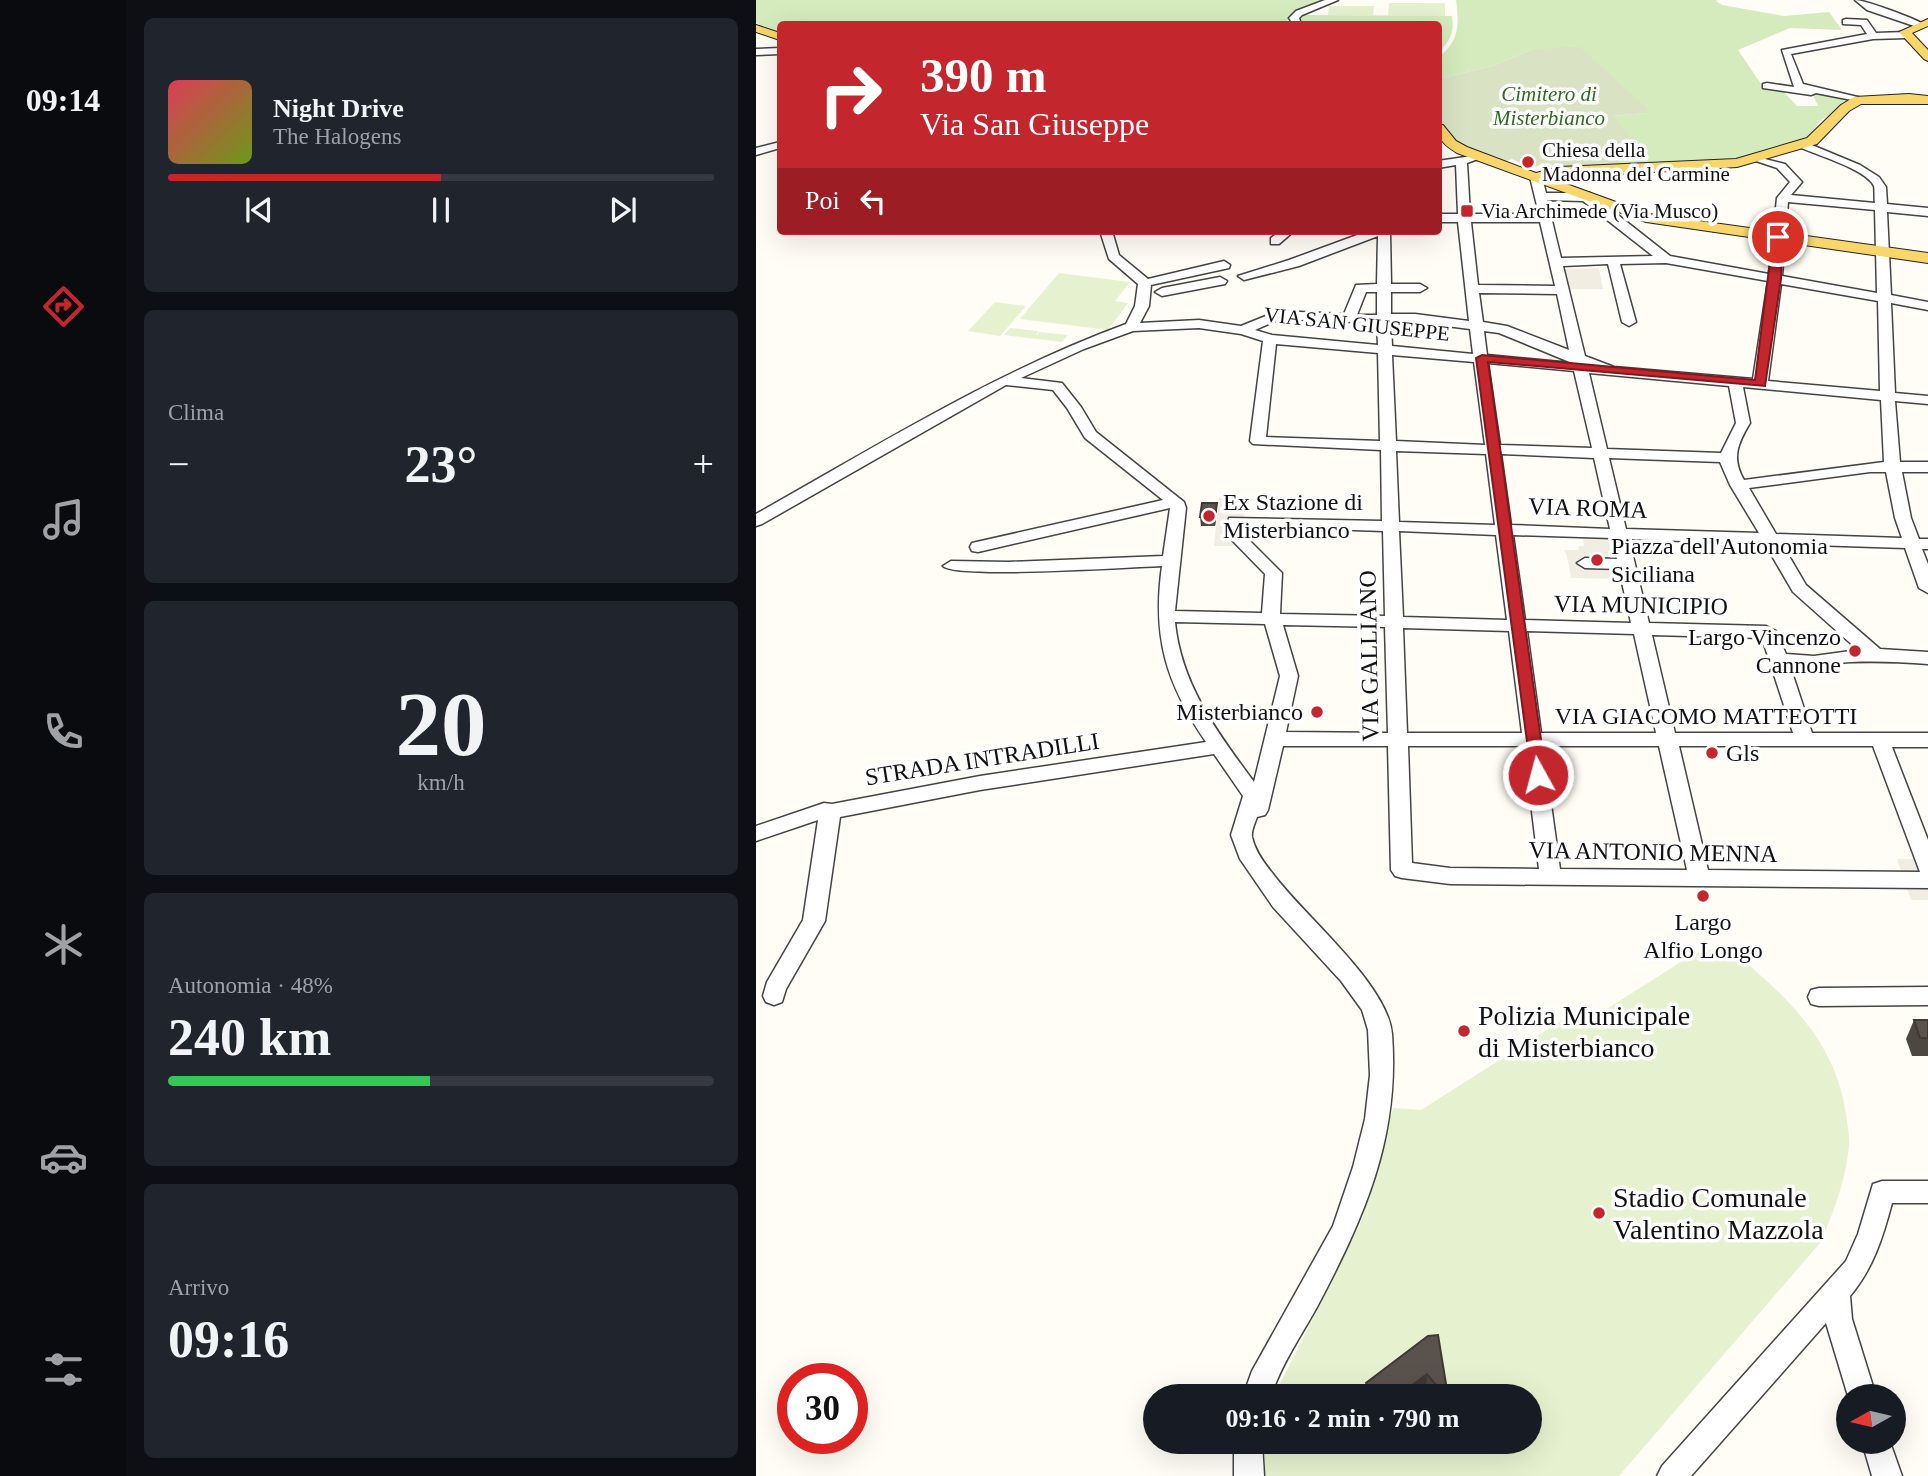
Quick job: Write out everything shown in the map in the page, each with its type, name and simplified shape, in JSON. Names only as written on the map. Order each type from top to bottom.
[{"type":"main road","points":[[1924,24],[1906,30],[1906,35],[1928,57]]},
{"type":"main road","points":[[759,29],[777,36]]},
{"type":"main road","points":[[1533,177],[1561,171],[1717,165],[1757,158],[1812,141],[1845,108],[1858,100],[1928,100]]},
{"type":"main road","points":[[1442,133],[1460,162],[1533,177],[1646,218],[1928,258]]},
{"type":"main road","points":[[1561,171],[1582,196]]},
{"type":"street","points":[[1296,21],[1294,18],[1299,13],[1333,0]]},
{"type":"street","points":[[1860,0],[1870,8],[1924,24]]},
{"type":"street","points":[[1846,22],[1864,22],[1873,36]]},
{"type":"street","points":[[1858,100],[1799,86],[1785,52],[1873,36],[1906,35]]},
{"type":"street","points":[[756,52],[777,51]]},
{"type":"street","points":[[1767,86],[1843,96]]},
{"type":"street","points":[[1803,145],[1873,176],[1880,187],[1890,452],[1898,494],[1920,544],[1928,588]]},
{"type":"street","points":[[756,152],[777,146]]},
{"type":"street","points":[[1757,158],[1777,164],[1796,182],[1783,198],[1760,384]]},
{"type":"street","points":[[1460,162],[1476,324],[1551,877]]},
{"type":"street","points":[[1533,177],[1546,218],[1700,879]]},
{"type":"street","points":[[1541,197],[1582,196],[1666,259]]},
{"type":"street","points":[[1783,198],[1928,212]]},
{"type":"street","points":[[1442,217],[1463,213],[1546,218]]},
{"type":"street","points":[[1107,235],[1113,256],[1144,295],[1138,326]]},
{"type":"street","points":[[1275,241],[1283,235]]},
{"type":"street","points":[[1244,276],[1294,263],[1370,235]]},
{"type":"street","name":"VIA GALLIANO","points":[[1381,235],[1402,870]]},
{"type":"street","points":[[1556,262],[1666,259],[1928,306]]},
{"type":"street","points":[[1613,260],[1629,322]]},
{"type":"street","points":[[1144,295],[1224,265]]},
{"type":"street","points":[[1144,295],[1220,281]]},
{"type":"street","points":[[1349,319],[1361,288],[1420,288]]},
{"type":"street","points":[[1472,289],[1562,290]]},
{"type":"street","points":[[1243,330],[1278,315],[1476,324],[1520,334],[1580,363]]},
{"type":"street","name":"VIA SAN GIUSEPPE","points":[[756,521],[1004,380],[1079,346],[1138,326],[1199,324],[1243,330],[1270,339],[1482,358],[1580,363],[1610,370],[1928,400]]},
{"type":"street","points":[[1270,339],[1258,441],[1727,458]]},
{"type":"street","points":[[1004,380],[1057,386],[1074,407],[1090,435],[1175,502],[1178,508],[1166,616],[1170,647],[1186,693],[1253,795],[1241,835],[1245,848],[1281,901],[1349,975],[1372,1006],[1380,1030],[1382,1075],[1377,1118],[1366,1167],[1351,1212],[1261,1384]]},
{"type":"street","points":[[1736,381],[1736,396],[1743,423],[1731,443],[1727,458],[1738,485],[1799,588],[1875,655]]},
{"type":"street","points":[[1738,485],[1894,466],[1928,467]]},
{"type":"street","points":[[978,547],[1175,502]]},
{"type":"street","points":[[1233,502],[1231,516],[1241,521],[1234,534],[1274,573],[1271,614],[1289,676],[1264,791],[1245,848]]},
{"type":"street","name":"VIA ROMA","points":[[1241,521],[1920,544]]},
{"type":"street","points":[[951,566],[1008,567],[1171,561]]},
{"type":"street","points":[[1585,564],[1626,564]]},
{"type":"street","name":"VIA MUNICIPIO","points":[[1166,616],[1766,632],[1770,635],[1779,659]]},
{"type":"street","points":[[1805,740],[1779,659],[1814,663],[1838,657],[1875,655],[1928,658]]},
{"type":"street","name":"VIA GIACOMO MATTEOTTI","points":[[1275,739],[1928,740]]},
{"type":"street","points":[[1880,740],[1927,869]]},
{"type":"street","name":"STRADA INTRADILLI","points":[[756,834],[824,810],[832,811],[968,786],[1219,747]]},
{"type":"street","points":[[774,996],[775,988],[814,921],[827,824],[832,811]]},
{"type":"street","name":"VIA ANTONIO MENNA","points":[[1402,870],[1450,876],[1904,880],[1927,869]]},
{"type":"street","points":[[1819,997],[1928,996]]},
{"type":"street","points":[[1672,1476],[1855,1270],[1871,1236],[1882,1192],[1928,1192]]},
{"type":"street","points":[[1836,1293],[1838,1319],[1858,1384]]},
{"type":"street","points":[[1248,1454],[1249,1476]]},
{"type":"street","points":[[1880,1454],[1887,1476]]},
{"type":"green space","points":[[756,0],[1328,0],[1296,11],[1288,21],[777,21],[777,33],[756,23]]},
{"type":"green space","points":[[1456,0],[1718,0],[1716,1],[1722,5],[1784,16],[1829,12],[1842,30],[1790,28],[1738,50],[1761,84],[1783,91],[1797,106],[1818,106],[1812,93],[1851,101],[1822,119],[1806,140],[1732,161],[1620,167],[1618,156],[1626,156],[1613,116],[1645,113],[1531,50],[1495,65],[1442,78],[1442,54],[1454,38],[1458,17]]},
{"type":"green space","points":[[1389,3],[1445,3],[1445,16],[1388,16]]},
{"type":"green space","points":[[1329,6],[1374,6],[1373,16],[1328,15]]},
{"type":"green space","points":[[1301,15],[1452,16],[1453,27],[1442,48],[1442,21],[1299,21]]},
{"type":"green space","name":"Cimitero di Misterbianco","points":[[1580,47],[1648,109],[1645,113],[1613,116],[1647,156],[1619,156],[1620,167],[1560,169],[1548,163],[1531,168],[1512,159],[1501,163],[1453,140],[1442,126],[1442,78],[1495,65],[1531,50]]},
{"type":"green space","points":[[1059,273],[1130,282],[1115,301],[1128,303],[1108,330],[1020,319]]},
{"type":"green space","points":[[995,302],[1026,306],[1000,336],[968,331]]},
{"type":"green space","points":[[1010,328],[1038,331],[1036,336],[1039,332],[1068,335],[1062,342],[1004,335]]},
{"type":"green space","name":"Stadio Comunale Valentino Mazzola","points":[[1727,947],[1786,1000],[1803,1019],[1831,1062],[1846,1114],[1849,1146],[1835,1207],[1820,1243],[1619,1476],[1265,1476],[1265,1454],[1542,1454],[1542,1384],[1280,1384],[1362,1220],[1393,1108],[1421,1110],[1572,1014],[1583,1024],[1695,953]]},
{"type":"shaded area","points":[[1599,268],[1603,289],[1562,289],[1558,269]]},
{"type":"shaded area","points":[[1219,497],[1246,497],[1244,516],[1251,527],[1249,540],[1237,546],[1214,546]]},
{"type":"shaded area","name":"Piazza dell'Autonomia Siciliana","points":[[1582,532],[1619,534],[1630,579],[1571,578],[1564,550],[1579,550],[1578,546],[1584,546]]},
{"type":"shaded area","points":[[1897,859],[1928,859],[1928,900],[1911,900]]},
{"type":"building","points":[[1202,503],[1217,503],[1215,517],[1200,517]]},
{"type":"building","points":[[1914,1020],[1928,1020],[1928,1038],[1920,1038]]},
{"type":"building","points":[[1438,1335],[1446,1384],[1435,1384],[1427,1374],[1413,1384],[1367,1384],[1366,1383],[1428,1336]]},
{"type":"place","name":"Chiesa della Madonna del Carmine","points":[[1528,162]]},
{"type":"place","name":"Via Archimede (Via Musco)","points":[[1467,211]]},
{"type":"place","name":"Ex Stazione di Misterbianco","points":[[1209,516]]},
{"type":"place","name":"Piazza dell'Autonomia Siciliana","points":[[1597,560]]},
{"type":"place","name":"Largo Vincenzo Cannone","points":[[1855,651]]},
{"type":"place","name":"Misterbianco","points":[[1317,712]]},
{"type":"place","name":"Gls","points":[[1712,753]]},
{"type":"place","name":"Largo Alfio Longo","points":[[1703,896]]},
{"type":"place","name":"Polizia Municipale di Misterbianco","points":[[1464,1031]]},
{"type":"place","name":"Stadio Comunale Valentino Mazzola","points":[[1599,1213]]},
{"type":"route","points":[[1538,775],[1482,358],[1760,384],[1775,279],[1778,237]]}]
